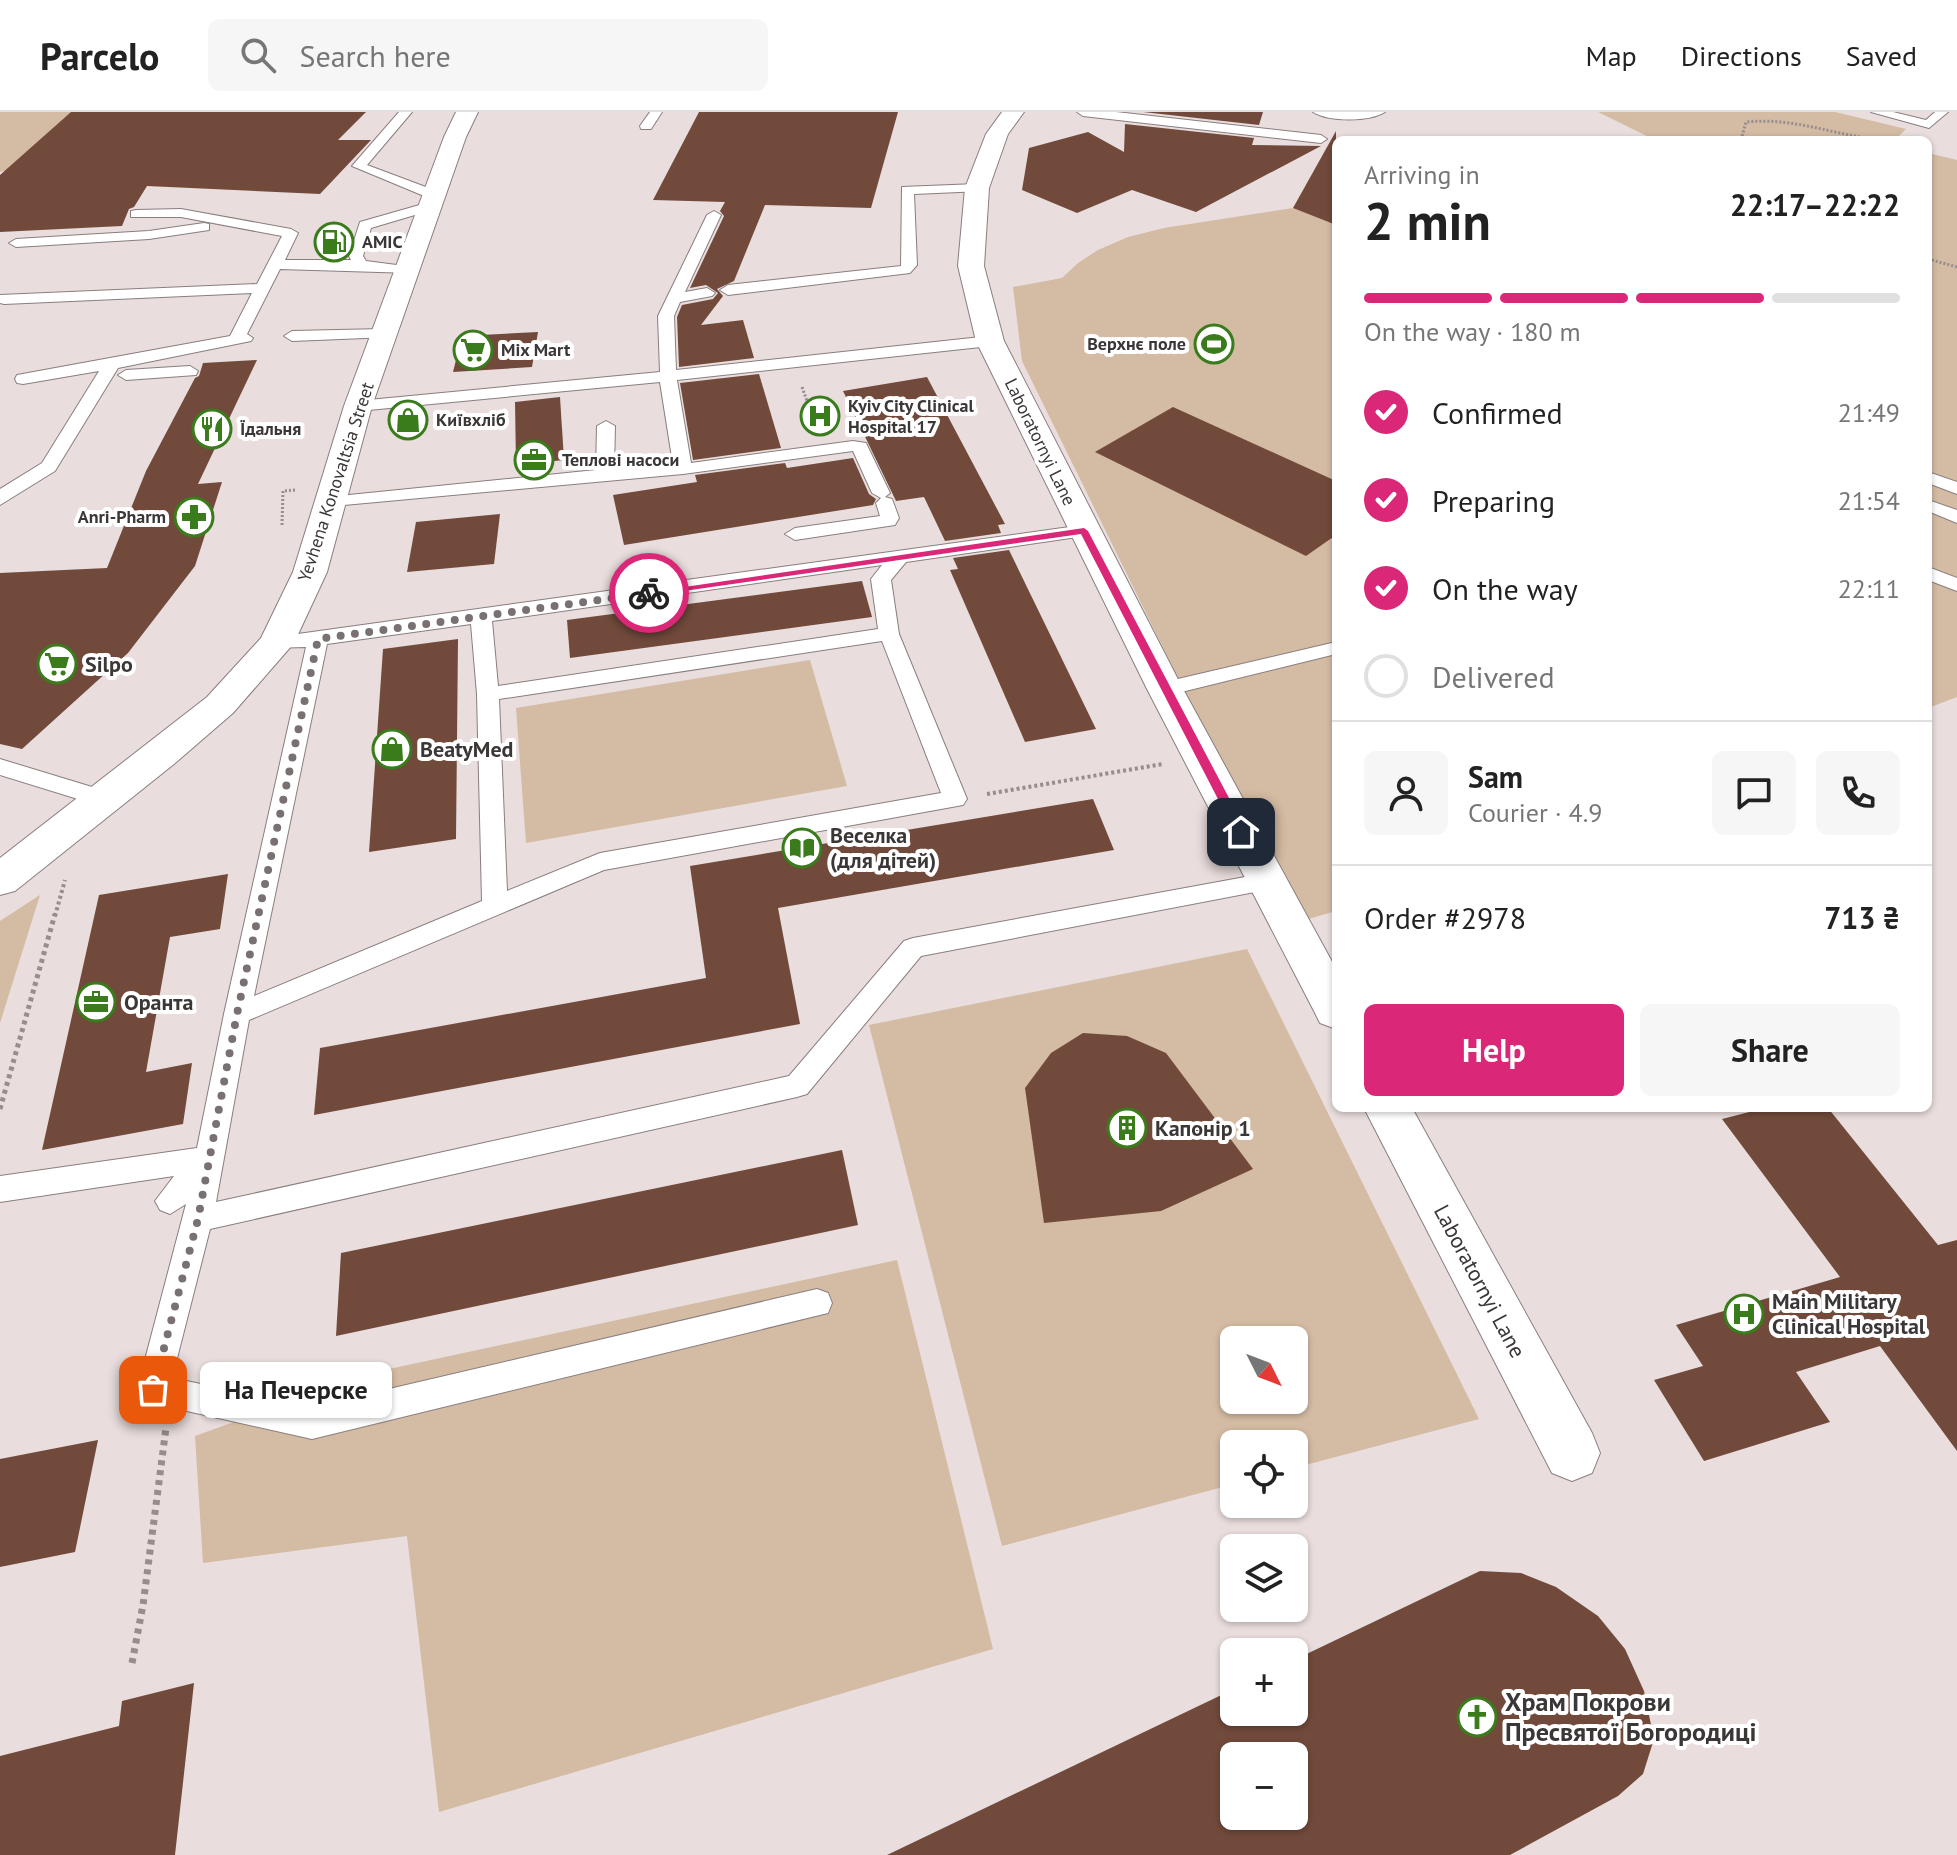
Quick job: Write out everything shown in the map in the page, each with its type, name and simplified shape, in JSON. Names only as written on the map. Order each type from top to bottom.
[{"type":"street","name":"Yevhena Konovaltsia Street","points":[[0,880],[107,800],[220,705],[276,643],[310,572],[358,406],[467,112]]},
{"type":"street","name":"Laboratornyi Lane","points":[[1013,112],[997,134],[977,188],[971,266],[990,341],[1165,689],[1332,1004]]},
{"type":"street","name":"Laboratornyi Lane","points":[[1390,1112],[1572,1453]]},
{"type":"lane","points":[[406,112],[359,166],[432,200]]},
{"type":"lane","points":[[646,126],[656,112]]},
{"type":"lane","points":[[1083,112],[1321,139]]},
{"type":"lane","points":[[1319,112],[1347,115],[1379,112]]},
{"type":"lane","points":[[1877,112],[1929,124],[1942,112]]},
{"type":"lane","points":[[728,290],[905,270],[910,265],[907,190],[977,188]]},
{"type":"lane","points":[[361,265],[356,256],[365,225],[432,200]]},
{"type":"lane","points":[[0,499],[11,488],[49,467],[107,370],[241,338],[291,233],[181,213],[137,214]]},
{"type":"lane","points":[[683,469],[668,377],[666,316],[714,215]]},
{"type":"lane","points":[[16,243],[149,235],[238,222]]},
{"type":"lane","points":[[277,264],[361,265],[407,270]]},
{"type":"lane","points":[[4,299],[265,288]]},
{"type":"lane","points":[[673,299],[707,293]]},
{"type":"lane","points":[[292,336],[384,334]]},
{"type":"lane","points":[[358,406],[668,377],[990,341]]},
{"type":"lane","points":[[23,379],[107,370],[190,371]]},
{"type":"lane","points":[[605,475],[606,426]]},
{"type":"lane","points":[[329,503],[683,469],[860,447],[883,498],[890,518],[888,521],[795,534]]},
{"type":"lane","points":[[1932,479],[1957,488]]},
{"type":"lane","points":[[1932,504],[1957,499]]},
{"type":"lane","points":[[1932,507],[1957,517]]},
{"type":"lane","points":[[276,643],[1084,531]]},
{"type":"lane","points":[[237,1014],[600,862],[955,799],[889,634],[881,579],[900,557]]},
{"type":"lane","points":[[1932,575],[1957,585]]},
{"type":"lane","points":[[481,617],[488,694],[495,906]]},
{"type":"lane","points":[[488,694],[889,634]]},
{"type":"lane","points":[[318,639],[237,1014],[198,1219],[153,1390],[312,1423],[817,1303]]},
{"type":"lane","points":[[1165,689],[1332,649]]},
{"type":"lane","points":[[0,767],[107,800]]},
{"type":"lane","points":[[198,1219],[797,1086],[913,948],[1267,882]]},
{"type":"lane","points":[[0,1189],[209,1159]]},
{"type":"lane","points":[[170,1201],[209,1159]]},
{"type":"path","points":[[1742,136],[1746,122],[1770,117],[1811,122],[1850,136]]},
{"type":"path","points":[[1932,260],[1957,267]]},
{"type":"path","points":[[794,363],[824,450]]},
{"type":"path","points":[[282,537],[283,491]]},
{"type":"path","points":[[955,799],[1202,757]]},
{"type":"path","points":[[0,1109],[66,877]]},
{"type":"path","points":[[132,1663],[164,1448]]},
{"type":"shaded area","points":[[0,112],[264,112],[0,172]]},
{"type":"shaded area","points":[[1598,112],[1835,112],[1906,129],[1899,136],[1647,136]]},
{"type":"shaded area","points":[[1932,154],[1957,160],[1957,697],[1932,706]]},
{"type":"shaded area","points":[[1293,208],[1332,223],[1332,912],[1298,922],[1022,361],[1013,287],[1062,278],[1098,250],[1128,237],[1164,228]]},
{"type":"shaded area","points":[[810,660],[847,786],[526,843],[516,708]]},
{"type":"shaded area","points":[[40,895],[0,1023],[0,921]]},
{"type":"shaded area","points":[[1247,949],[1479,1419],[1308,1464],[1308,1430],[1220,1430],[1220,1488],[1002,1546],[869,1025]]},
{"type":"shaded area","points":[[897,1260],[993,1649],[439,1812],[407,1536],[203,1563],[195,1436],[366,1374]]},
{"type":"building","points":[[71,112],[366,112],[338,140],[371,140],[320,194],[147,186],[134,207],[129,209],[122,226],[0,232],[0,175]]},
{"type":"building","points":[[699,112],[898,112],[871,208],[765,205],[734,281],[717,289],[723,296],[701,325],[743,320],[754,358],[679,367],[677,317],[682,305],[713,299],[718,293],[706,285],[690,288],[724,216],[720,211],[725,202],[653,200]]},
{"type":"building","points":[[1143,112],[1263,112],[1259,125]]},
{"type":"building","points":[[1125,124],[1254,138],[1252,145],[1321,146],[1196,212],[1132,190],[1077,213],[1022,190],[1029,148],[1088,132],[1124,152]]},
{"type":"building","points":[[1332,138],[1332,223],[1293,208]]},
{"type":"building","points":[[538,332],[532,367],[453,372],[462,336]]},
{"type":"building","points":[[257,360],[198,484],[222,482],[195,566],[128,653],[22,749],[0,744],[0,573],[107,568],[146,471],[195,378],[199,376],[203,363]]},
{"type":"building","points":[[759,374],[781,448],[693,460],[680,383]]},
{"type":"building","points":[[927,377],[1005,524],[998,525],[1001,533],[945,541],[924,497],[896,501],[843,391]]},
{"type":"building","points":[[560,397],[564,460],[516,465],[515,402]]},
{"type":"building","points":[[1173,407],[1332,479],[1332,538],[1306,556],[1095,452]]},
{"type":"building","points":[[853,458],[869,494],[876,499],[873,505],[624,545],[613,495],[697,482],[695,475],[785,463],[787,468]]},
{"type":"building","points":[[500,514],[494,564],[407,572],[416,522]]},
{"type":"building","points":[[1009,550],[1096,729],[1025,742],[950,570],[958,569],[953,558]]},
{"type":"building","points":[[862,581],[872,617],[570,658],[567,620]]},
{"type":"building","points":[[458,639],[456,839],[369,852],[383,649]]},
{"type":"building","points":[[1093,799],[1114,850],[778,908],[800,1024],[314,1115],[320,1048],[706,978],[690,866]]},
{"type":"building","points":[[228,874],[220,929],[170,937],[146,1072],[192,1063],[183,1124],[42,1150],[99,895]]},
{"type":"building","name":"Капонір 1","points":[[1083,1033],[1127,1036],[1166,1053],[1253,1169],[1161,1211],[1044,1223],[1025,1088],[1051,1053]]},
{"type":"building","points":[[1749,1112],[1831,1112],[1938,1245],[1957,1240],[1957,1451],[1880,1346],[1796,1372],[1830,1422],[1704,1461],[1654,1380],[1703,1366],[1676,1325],[1840,1277],[1722,1119]]},
{"type":"building","points":[[842,1150],[858,1225],[336,1336],[341,1253]]},
{"type":"building","points":[[98,1440],[75,1552],[0,1567],[0,1459]]},
{"type":"building","name":"Храм Покрови Пресвятої Богородиці","points":[[1480,1571],[1521,1573],[1556,1587],[1598,1616],[1625,1649],[1644,1691],[1654,1739],[1643,1774],[1618,1796],[1510,1855],[887,1855],[1220,1696],[1220,1726],[1308,1726],[1308,1653]]},
{"type":"building","points":[[194,1683],[175,1855],[0,1855],[0,1756],[119,1726],[122,1701]]},
{"type":"way so far","points":[[153,1390],[198,1219],[237,1014],[318,639],[649,593]]},
{"type":"place","name":"AMIC","points":[[334,242]]},
{"type":"place","name":"Верхнє поле","points":[[1214,344]]},
{"type":"place","name":"Mix Mart","points":[[473,350]]},
{"type":"place","name":"Kyiv City Clinical Hospital 17","points":[[820,416]]},
{"type":"place","name":"Київхліб","points":[[408,420]]},
{"type":"place","name":"Їдальня","points":[[212,429]]},
{"type":"place","name":"Теплові насоси","points":[[534,460]]},
{"type":"place","name":"Anri-Pharm","points":[[194,517]]},
{"type":"place","name":"Silpo","points":[[57,664]]},
{"type":"place","name":"BeatyMed","points":[[392,749]]},
{"type":"place","name":"Веселка (для дітей)","points":[[802,848]]},
{"type":"place","name":"Оранта","points":[[96,1002]]},
{"type":"place","name":"Капонір 1","points":[[1127,1128]]},
{"type":"place","name":"Main Military Clinical Hospital","points":[[1744,1314]]},
{"type":"place","name":"На Печерске","points":[[153,1390]]},
{"type":"place","name":"Храм Покрови Пресвятої Богородиці","points":[[1477,1717]]},
{"type":"route","points":[[649,593],[1084,531],[1241,832]]}]
